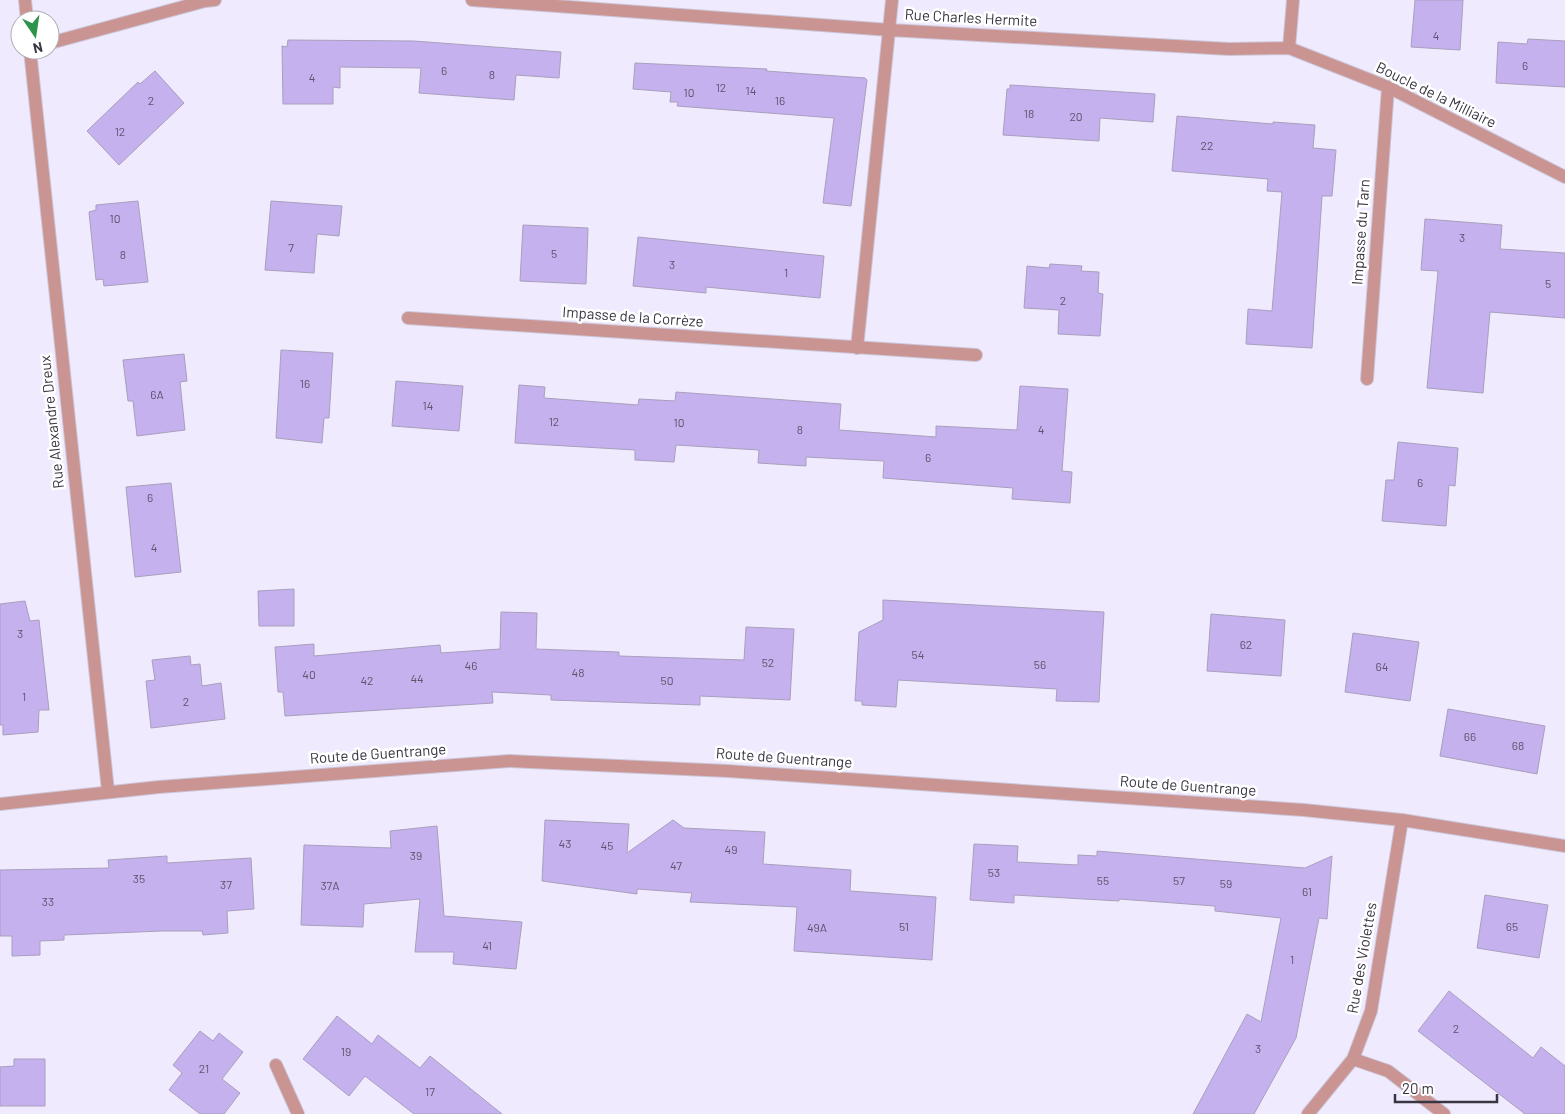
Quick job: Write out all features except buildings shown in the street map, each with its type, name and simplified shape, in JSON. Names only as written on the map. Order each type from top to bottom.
[{"type":"street","points":[[60,40],[204,1],[215,0]]},
{"type":"street","name":"Rue Charles Hermite","points":[[472,0],[890,30],[1228,49],[1289,48]]},
{"type":"street","points":[[857,348],[892,0]]},
{"type":"street","points":[[1289,48],[1293,0]]},
{"type":"street","name":"Boucle de la Milliaire","points":[[1289,48],[1388,87],[1565,177]]},
{"type":"street","name":"Rue Alexandre Dreux","points":[[31,60],[108,791]]},
{"type":"street","name":"Impasse du Tarn","points":[[1367,378],[1388,87]]},
{"type":"street","name":"Impasse de la Corrèze","points":[[408,318],[976,356]]},
{"type":"street","name":"Route de Guentrange","points":[[0,804],[108,791],[509,761],[728,770],[1294,810],[1402,820],[1565,846]]},
{"type":"street","name":"Rue des Violettes","points":[[1308,1114],[1353,1059],[1371,1011],[1402,820]]},
{"type":"street","points":[[1353,1059],[1388,1071],[1444,1114]]},
{"type":"street","points":[[276,1065],[298,1114]]}]
